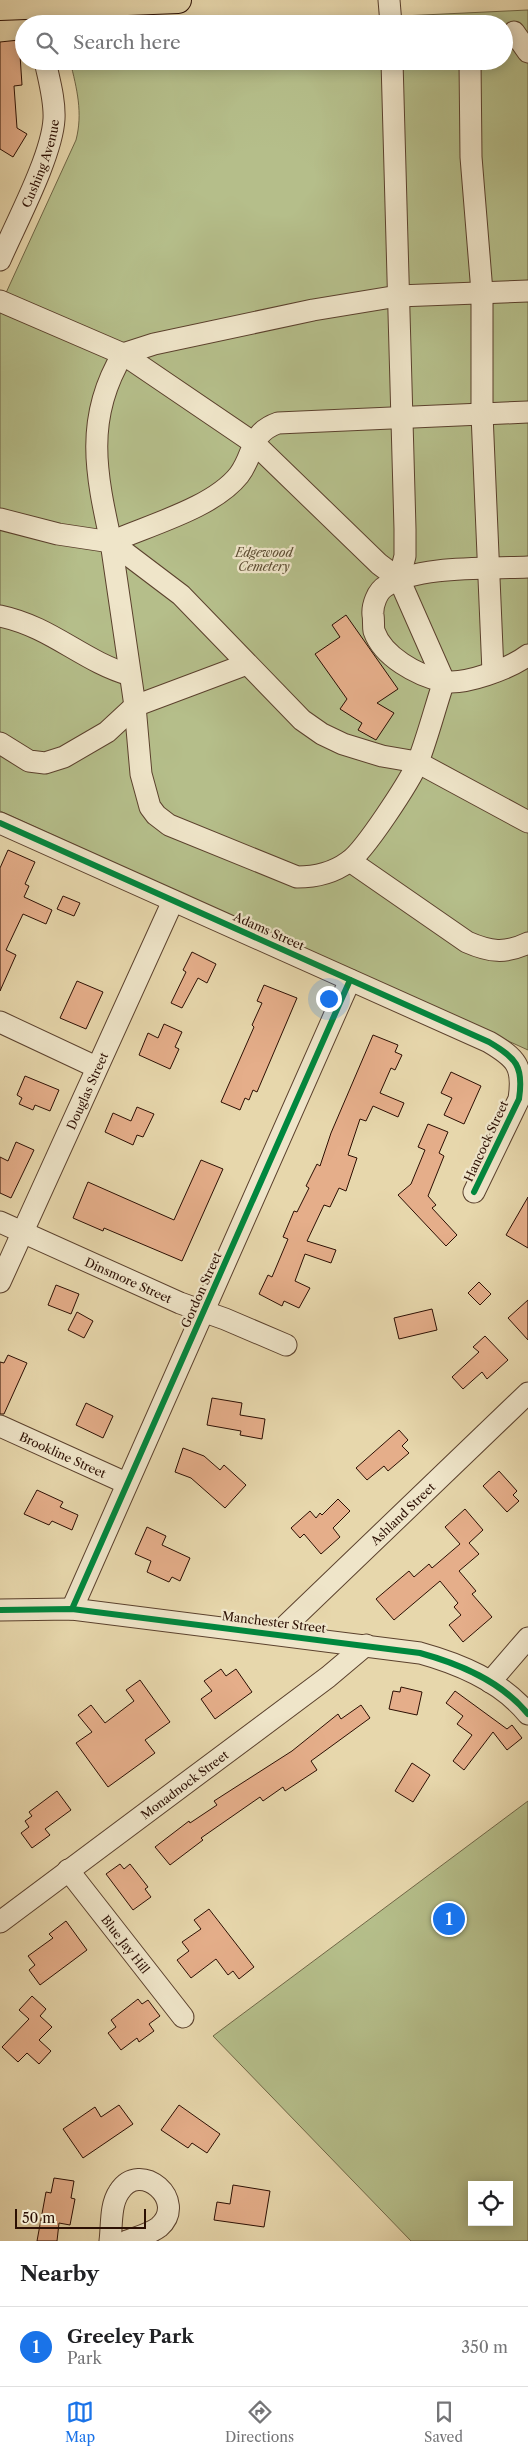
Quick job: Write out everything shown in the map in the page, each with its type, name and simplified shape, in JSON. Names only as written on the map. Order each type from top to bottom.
[{"type":"main road","points":[[0,7],[39,15],[178,0]]},
{"type":"street","points":[[389,0],[390,15]]},
{"type":"street","points":[[515,32],[528,52]]},
{"type":"street","name":"Cushing Avenue","points":[[0,260],[37,175],[51,135],[54,119],[47,70]]},
{"type":"street","points":[[392,70],[405,529],[405,556],[399,579]]},
{"type":"street","points":[[470,70],[471,157],[482,292],[482,414],[494,672]]},
{"type":"street","points":[[0,301],[123,354],[254,443],[378,564],[399,579],[444,681],[417,762],[395,800],[350,862],[328,873],[311,877],[298,877],[169,824],[156,815],[150,807],[141,774],[135,706],[111,542],[95,461],[96,433],[111,374],[123,354],[154,344],[313,310],[398,296],[526,289]]},
{"type":"street","points":[[111,542],[188,510],[229,486],[247,461],[254,443],[266,427],[278,423],[528,412]]},
{"type":"street","points":[[0,519],[58,534],[111,542],[181,595],[302,720],[322,734],[343,744],[382,756],[417,762],[528,822]]},
{"type":"street","points":[[524,664],[464,679],[444,681],[408,669],[385,648],[374,631],[372,606],[384,587],[399,579],[419,573],[528,567]]},
{"type":"street","points":[[0,616],[30,623],[99,663],[130,675]]},
{"type":"street","points":[[0,743],[30,761],[46,763],[64,757],[108,732],[135,706],[247,664]]},
{"type":"street","name":"Adams Street","points":[[0,823],[489,1042],[514,1059],[520,1070]]},
{"type":"street","points":[[350,862],[467,942],[486,950],[503,952],[528,943]]},
{"type":"street","name":"Douglas Street","points":[[0,1282],[173,900]]},
{"type":"street","name":"Gordon Street","points":[[72,1609],[126,1483],[350,980]]},
{"type":"street","points":[[0,1022],[96,1067]]},
{"type":"street","name":"Hancock Street","points":[[474,1192],[518,1099],[521,1083],[520,1070]]},
{"type":"street","name":"Dinsmore Street","points":[[0,1222],[180,1303],[286,1345]]},
{"type":"street","name":"Ashland Street","points":[[277,1634],[528,1393]]},
{"type":"street","name":"Brookline Street","points":[[0,1426],[126,1483]]},
{"type":"street","name":"Manchester Street","points":[[0,1610],[72,1609],[366,1645],[420,1654],[446,1660],[490,1682],[510,1696],[528,1714]]},
{"type":"street","points":[[490,1682],[528,1638]]},
{"type":"street","name":"Monadnock Street","points":[[0,1922],[328,1678],[366,1645]]},
{"type":"street","name":"Blue Jay Hill","points":[[68,1870],[183,2017]]},
{"type":"street","points":[[110,2241],[114,2202],[123,2186],[139,2179],[155,2183],[166,2195],[168,2203],[165,2220],[152,2231],[127,2241]]},
{"type":"green space","name":"Edgewood Cemetery","points":[[528,10],[528,1050],[0,811],[0,306],[76,140],[79,111],[72,70],[513,70],[513,15],[423,15]]},
{"type":"green space","points":[[528,1801],[528,2241],[411,2241],[213,2036]]},
{"type":"building","points":[[15,40],[15,70],[21,70],[22,85],[14,86],[17,128],[27,134],[13,157],[0,149],[0,42]]},
{"type":"building","points":[[346,615],[398,689],[377,703],[394,713],[376,740],[358,730],[362,723],[340,709],[347,699],[315,654],[340,637],[332,625]]},
{"type":"building","points":[[8,850],[35,862],[25,884],[29,886],[24,897],[52,910],[46,924],[23,914],[6,950],[16,955],[0,991],[0,868]]},
{"type":"building","points":[[63,896],[80,903],[74,916],[57,909]]},
{"type":"building","points":[[192,952],[216,964],[207,983],[198,978],[182,1008],[171,1003],[186,972],[183,970]]},
{"type":"building","points":[[77,981],[103,992],[86,1029],[60,1018]]},
{"type":"building","points":[[264,985],[297,998],[257,1092],[253,1090],[249,1100],[245,1098],[240,1110],[221,1102],[254,1027],[252,1025],[262,1003],[257,1001]]},
{"type":"building","points":[[164,1024],[182,1032],[175,1047],[179,1049],[170,1069],[139,1055],[148,1033],[158,1038]]},
{"type":"building","points":[[373,1035],[398,1045],[395,1052],[402,1055],[395,1070],[391,1068],[380,1093],[404,1103],[398,1117],[373,1106],[366,1121],[360,1119],[348,1155],[357,1158],[346,1191],[339,1188],[330,1207],[324,1205],[307,1241],[336,1250],[331,1263],[305,1254],[295,1281],[310,1288],[299,1308],[284,1301],[282,1306],[259,1294],[268,1275],[272,1277],[288,1239],[283,1237],[294,1211],[297,1212],[309,1188],[306,1186],[317,1164],[320,1166],[331,1133]]},
{"type":"building","points":[[451,1072],[481,1086],[464,1124],[444,1115],[452,1098],[441,1093]]},
{"type":"building","points":[[25,1076],[59,1090],[50,1111],[35,1105],[33,1110],[19,1104],[22,1098],[17,1095]]},
{"type":"building","points":[[137,1107],[154,1114],[143,1137],[137,1135],[133,1145],[105,1132],[113,1113],[131,1121]]},
{"type":"building","points":[[428,1124],[448,1132],[439,1153],[444,1156],[428,1196],[436,1205],[432,1208],[457,1235],[446,1246],[398,1195],[411,1184],[425,1150],[418,1147]]},
{"type":"building","points":[[16,1142],[34,1150],[11,1198],[0,1193],[0,1157],[8,1161]]},
{"type":"building","points":[[201,1160],[223,1169],[182,1261],[104,1228],[103,1231],[73,1218],[88,1182],[174,1220]]},
{"type":"building","points":[[528,1197],[528,1248],[506,1235]]},
{"type":"building","points":[[479,1282],[491,1294],[480,1305],[468,1293]]},
{"type":"building","points":[[56,1285],[79,1294],[71,1314],[48,1305]]},
{"type":"building","points":[[528,1300],[528,1340],[508,1318]]},
{"type":"building","points":[[432,1309],[437,1330],[399,1339],[394,1318]]},
{"type":"building","points":[[77,1312],[93,1321],[84,1338],[68,1330]]},
{"type":"building","points":[[485,1336],[508,1360],[487,1379],[482,1372],[463,1389],[452,1377],[479,1352],[473,1347]]},
{"type":"building","points":[[8,1355],[27,1363],[4,1414],[0,1414],[0,1362],[4,1363]]},
{"type":"building","points":[[212,1398],[242,1403],[240,1415],[265,1419],[262,1439],[240,1435],[241,1431],[207,1425]]},
{"type":"building","points":[[86,1403],[113,1416],[103,1438],[76,1425]]},
{"type":"building","points":[[399,1430],[408,1440],[402,1446],[409,1453],[388,1471],[384,1466],[367,1480],[356,1468]]},
{"type":"building","points":[[183,1448],[204,1456],[220,1470],[224,1465],[246,1485],[225,1508],[191,1478],[175,1472]]},
{"type":"building","points":[[499,1471],[517,1491],[513,1495],[519,1501],[507,1512],[483,1486]]},
{"type":"building","points":[[37,1490],[63,1502],[60,1507],[78,1515],[72,1530],[52,1521],[49,1525],[24,1514]]},
{"type":"building","points":[[338,1499],[350,1511],[333,1528],[340,1537],[321,1554],[304,1534],[300,1538],[291,1528],[310,1511],[316,1518],[320,1513],[322,1515]]},
{"type":"building","points":[[465,1509],[483,1530],[469,1543],[479,1554],[459,1571],[476,1591],[472,1594],[492,1617],[463,1642],[449,1625],[461,1615],[454,1607],[458,1603],[440,1581],[394,1620],[376,1599],[409,1571],[414,1577],[429,1564],[432,1568],[460,1544],[445,1527]]},
{"type":"building","points":[[147,1527],[166,1536],[162,1545],[190,1558],[180,1581],[172,1577],[169,1582],[147,1572],[151,1561],[135,1554]]},
{"type":"building","points":[[221,1669],[226,1676],[236,1669],[252,1692],[215,1719],[201,1699],[212,1691],[204,1681]]},
{"type":"building","points":[[140,1680],[170,1722],[145,1740],[155,1753],[108,1787],[76,1743],[92,1732],[78,1715],[91,1705],[105,1723],[134,1701],[126,1690]]},
{"type":"building","points":[[401,1687],[422,1692],[417,1715],[389,1709],[393,1691],[400,1692]]},
{"type":"building","points":[[455,1691],[507,1729],[512,1725],[522,1738],[507,1750],[493,1732],[464,1770],[453,1761],[472,1735],[457,1724],[463,1716],[446,1703]]},
{"type":"building","points":[[361,1705],[370,1718],[311,1761],[317,1770],[285,1791],[283,1787],[263,1801],[260,1797],[201,1838],[203,1840],[170,1865],[155,1847],[189,1821],[190,1823],[217,1805],[214,1801],[292,1751],[338,1714],[341,1719]]},
{"type":"building","points":[[412,1763],[430,1775],[413,1802],[395,1791]]},
{"type":"building","points":[[57,1791],[71,1810],[45,1829],[50,1835],[32,1848],[21,1833],[29,1827],[25,1821],[32,1816],[29,1812]]},
{"type":"building","points":[[120,1864],[124,1869],[130,1864],[148,1887],[145,1889],[151,1897],[133,1910],[106,1874]]},
{"type":"building","points":[[209,1909],[254,1967],[239,1979],[233,1971],[228,1975],[216,1959],[191,1978],[177,1960],[189,1951],[182,1942],[201,1929],[194,1920]]},
{"type":"building","points":[[66,1921],[87,1950],[40,1985],[29,1970],[35,1965],[28,1956],[53,1938],[49,1934]]},
{"type":"building","points":[[32,1996],[46,2009],[40,2016],[52,2027],[39,2040],[51,2051],[39,2064],[27,2053],[18,2062],[2,2047],[29,2019],[19,2010]]},
{"type":"building","points":[[138,1999],[142,2004],[148,2000],[160,2016],[149,2024],[154,2031],[139,2042],[137,2038],[121,2050],[108,2033],[116,2027],[111,2020]]},
{"type":"building","points":[[119,2105],[133,2124],[83,2158],[63,2129],[95,2107],[101,2117]]},
{"type":"building","points":[[179,2105],[220,2134],[207,2153],[192,2143],[188,2148],[161,2130]]},
{"type":"building","points":[[54,2178],[74,2181],[71,2198],[75,2199],[70,2225],[59,2223],[57,2241],[37,2241],[46,2192],[51,2193]]},
{"type":"building","points":[[233,2185],[270,2191],[264,2227],[214,2220],[217,2202],[230,2204]]},
{"type":"cycle path","points":[[0,823],[489,1042],[506,1053],[512,1058],[519,1071],[519,1099],[474,1192]]},
{"type":"cycle path","points":[[72,1609],[350,980]]},
{"type":"cycle path","points":[[0,1610],[72,1609],[420,1653],[465,1668],[479,1675],[505,1692],[528,1714]]},
{"type":"place","name":"Greeley Park","points":[[449,1919]]}]
